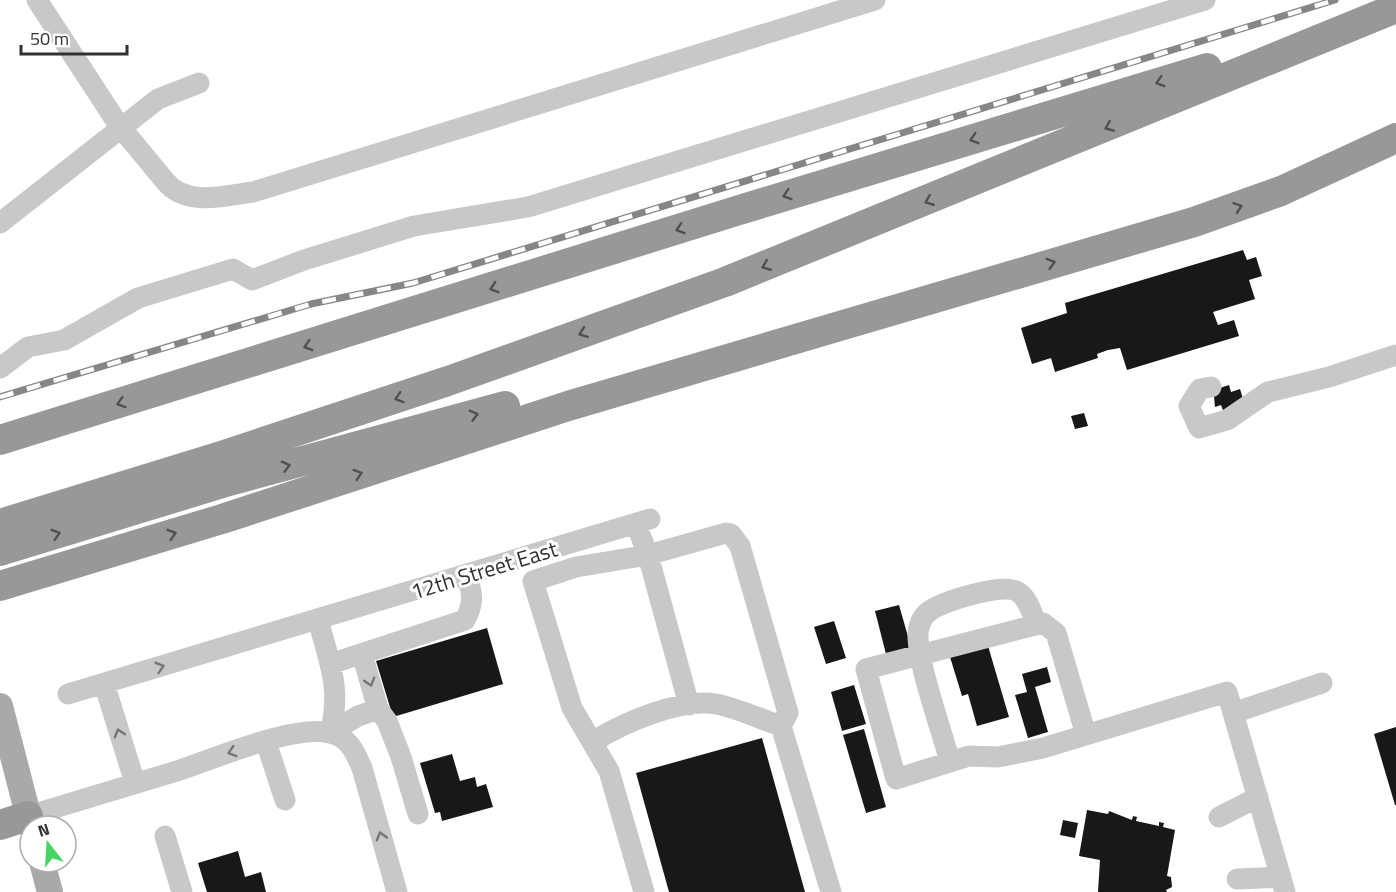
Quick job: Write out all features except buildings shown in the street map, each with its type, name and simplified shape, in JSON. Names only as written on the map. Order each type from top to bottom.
[{"type":"highway","points":[[2,440],[736,211],[1207,68],[1396,7]]},
{"type":"highway","points":[[0,524],[221,456],[448,381],[726,282],[1396,7]]},
{"type":"highway","points":[[0,586],[222,519],[568,406],[1159,233],[1255,201],[1318,176],[1396,138]]},
{"type":"highway","points":[[0,551],[230,481],[503,407],[945,294]]},
{"type":"highway","points":[[0,825],[18,823]]},
{"type":"main road","points":[[3,715],[28,814]]},
{"type":"main road","points":[[45,874],[50,892]]},
{"type":"street","points":[[37,0],[122,128],[171,188],[199,199],[253,192],[875,0]]},
{"type":"street","points":[[0,368],[28,347],[64,340],[138,298],[233,270],[252,280],[304,260],[414,226],[528,207],[1205,0]]},
{"type":"street","points":[[0,223],[158,99],[199,82]]},
{"type":"street","points":[[1211,387],[1200,389],[1189,406],[1199,428],[1227,420],[1268,392],[1329,377],[1396,355]]},
{"type":"street","name":"12th Street East","points":[[68,694],[467,576],[643,521],[648,555]]},
{"type":"street","points":[[533,581],[576,567],[648,555],[726,533],[731,534],[740,546],[788,713],[781,726],[831,892]]},
{"type":"street","points":[[648,555],[689,705]]},
{"type":"street","points":[[528,557],[533,581],[572,708],[594,741],[609,771],[644,892]]},
{"type":"street","points":[[330,664],[465,620],[472,607],[474,596],[467,576]]},
{"type":"street","points":[[950,762],[921,654],[918,632],[922,618],[930,611],[999,588],[1010,588],[1020,592],[1036,623]]},
{"type":"street","points":[[318,619],[330,664],[337,707],[330,732]]},
{"type":"street","points":[[1086,735],[1056,633],[1043,623],[866,669],[896,779],[969,756],[998,757],[1086,735],[1227,692],[1283,885],[1237,879]]},
{"type":"street","points":[[362,654],[378,709],[387,721],[395,740],[418,814]]},
{"type":"street","points":[[104,683],[135,783]]},
{"type":"street","points":[[1233,713],[1322,683]]},
{"type":"street","points":[[594,741],[621,725],[689,705],[715,704],[781,726]]},
{"type":"street","points":[[330,732],[358,716],[378,709]]},
{"type":"street","points":[[49,814],[135,783],[266,742],[313,732],[330,732],[344,738],[354,750],[362,768],[397,892]]},
{"type":"street","points":[[266,742],[285,800]]},
{"type":"street","points":[[1219,817],[1258,797]]},
{"type":"street","points":[[165,836],[182,892]]},
{"type":"railway","points":[[0,397],[311,304],[413,283],[1335,0]]}]
